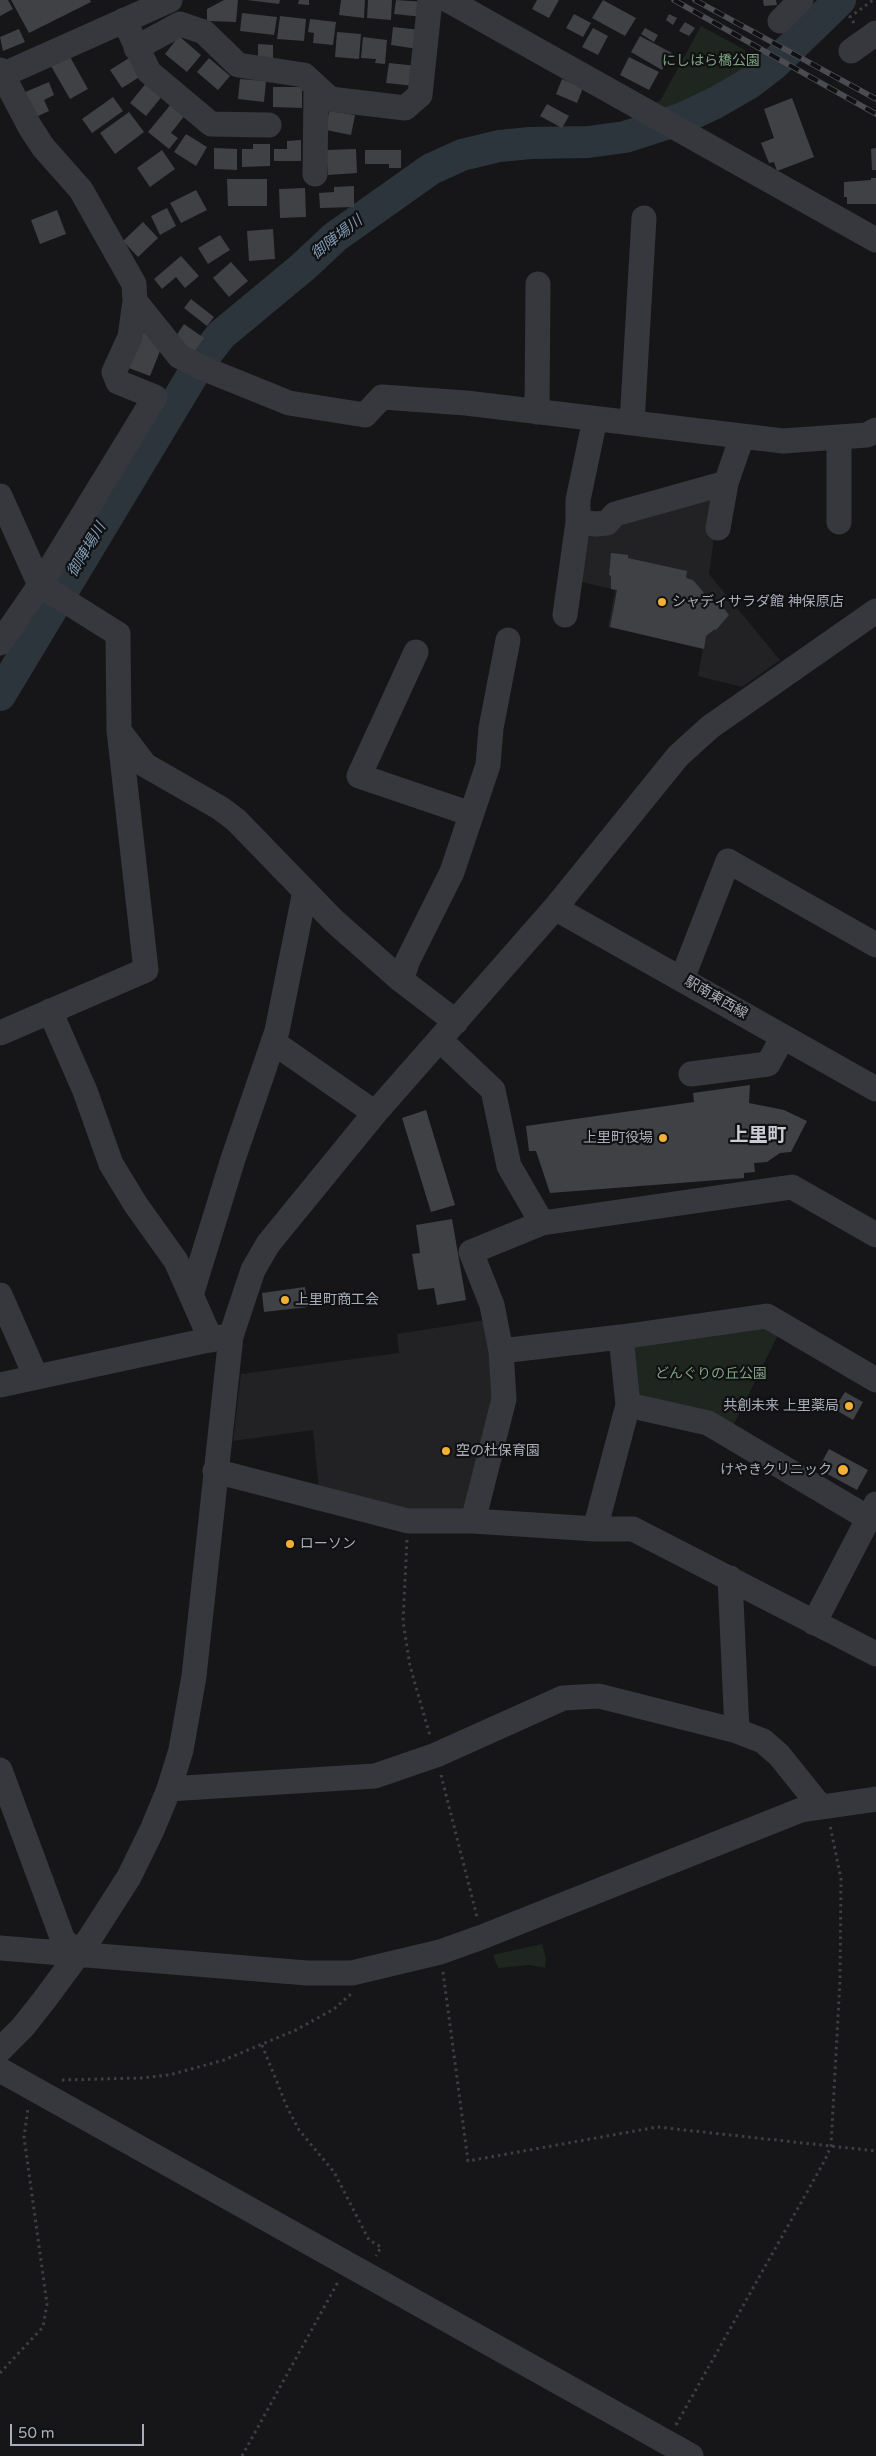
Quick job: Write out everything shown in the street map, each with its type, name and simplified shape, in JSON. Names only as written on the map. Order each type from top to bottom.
[{"type":"street","points":[[0,643],[42,587],[155,397],[118,382],[114,372],[130,337],[134,284],[94,210],[30,128],[1,73],[170,0]]},
{"type":"street","points":[[136,48],[180,24],[204,32],[238,65],[304,75],[330,99],[405,108],[420,95],[430,0]]},
{"type":"street","points":[[448,0],[876,240]]},
{"type":"street","points":[[780,21],[802,0]]},
{"type":"street","points":[[124,20],[149,72],[211,124],[269,125]]},
{"type":"street","points":[[851,51],[876,33]]},
{"type":"street","points":[[315,174],[316,87]]},
{"type":"street","points":[[632,423],[644,218]]},
{"type":"street","points":[[537,412],[538,284]]},
{"type":"street","points":[[134,301],[179,356],[197,366],[289,403],[365,415],[382,398],[466,403],[783,441],[867,435],[876,430]]},
{"type":"street","points":[[565,615],[578,522],[578,500],[595,419]]},
{"type":"street","points":[[718,528],[726,483],[742,437]]},
{"type":"street","points":[[839,438],[839,522]]},
{"type":"street","points":[[578,522],[607,523],[615,514],[726,483]]},
{"type":"street","points":[[0,496],[42,587],[118,634],[119,730],[146,970],[0,1033]]},
{"type":"street","points":[[0,2050],[22,2027],[79,1954],[128,1877],[152,1830],[169,1790],[180,1750],[194,1676],[215,1471],[221,1338],[253,1270],[268,1244],[375,1113],[555,908],[678,756],[710,727],[876,611]]},
{"type":"street","points":[[401,980],[408,960],[452,872],[488,765],[490,728],[508,640]]},
{"type":"street","points":[[416,652],[359,776],[472,814]]},
{"type":"street","points":[[119,730],[145,765],[220,808],[236,820],[334,921],[401,980],[448,1031],[493,1090],[509,1166],[542,1223]]},
{"type":"street","points":[[682,979],[728,861],[876,945]]},
{"type":"street","points":[[191,1295],[233,1159],[273,1042],[305,891]]},
{"type":"street","name":"駅南東西線","points":[[555,908],[876,1089]]},
{"type":"street","points":[[50,1011],[85,1091],[111,1164],[136,1206],[176,1261],[191,1295],[221,1338]]},
{"type":"street","points":[[691,1074],[768,1064],[783,1036]]},
{"type":"street","points":[[273,1042],[375,1113]]},
{"type":"street","points":[[473,1521],[504,1399],[501,1351],[492,1305],[471,1252],[542,1223],[792,1187],[876,1235]]},
{"type":"street","points":[[0,1295],[36,1377]]},
{"type":"street","points":[[501,1351],[621,1338],[767,1316],[876,1380]]},
{"type":"street","points":[[0,1385],[221,1338]]},
{"type":"street","points":[[595,1529],[628,1405],[621,1338]]},
{"type":"street","points":[[628,1405],[708,1423],[872,1511],[814,1623]]},
{"type":"street","points":[[215,1471],[408,1521],[473,1521],[595,1529],[633,1529],[876,1654]]},
{"type":"street","points":[[730,1578],[737,1731]]},
{"type":"street","points":[[169,1790],[375,1776],[436,1755],[563,1698],[599,1696],[737,1731],[763,1741],[779,1755],[820,1806]]},
{"type":"street","points":[[0,1770],[63,1940],[79,1954]]},
{"type":"street","points":[[0,1948],[307,1973],[352,1973],[440,1952],[482,1937],[784,1816],[820,1806],[876,1799]]},
{"type":"street","points":[[0,2070],[691,2456]]},
{"type":"path","points":[[857,12],[873,0]]},
{"type":"path","points":[[408,1521],[403,1621],[410,1666],[436,1755],[482,1937]]},
{"type":"path","points":[[666,2442],[825,2160],[831,2146],[840,1980],[841,1879],[829,1820],[820,1806]]},
{"type":"path","points":[[440,1952],[468,2161],[657,2127],[876,2151]]},
{"type":"path","points":[[0,2373],[43,2327],[47,2304],[24,2137],[31,2086],[57,2080],[141,2078],[170,2075],[224,2060],[262,2045],[334,2009],[363,1984],[372,1968]]},
{"type":"path","points":[[242,2456],[358,2269],[381,2246],[369,2240],[334,2172],[299,2130],[287,2107],[262,2045]]},
{"type":"shaded area","points":[[721,488],[709,574],[780,660],[742,687],[698,676],[703,649],[608,627],[615,590],[582,582],[586,527]]},
{"type":"shaded area","points":[[486,1320],[497,1394],[469,1509],[415,1511],[319,1490],[313,1430],[233,1441],[241,1374],[399,1353],[397,1334]]},
{"type":"green space","name":"にしはら橋公園","points":[[701,26],[745,50],[746,72],[685,101],[661,110],[650,104],[660,101]]},
{"type":"green space","name":"どんぐりの丘公園","points":[[765,1325],[779,1333],[732,1428],[634,1399],[633,1341]]},
{"type":"green space","points":[[542,1944],[546,1958],[545,1968],[529,1965],[498,1968],[493,1955]]},
{"type":"building","points":[[0,0],[8,0],[13,9],[0,16]]},
{"type":"building","points":[[11,0],[90,0],[91,2],[29,33]]},
{"type":"building","points":[[224,0],[238,0],[236,22],[207,21],[207,9]]},
{"type":"building","points":[[247,0],[280,0],[279,4]]},
{"type":"building","points":[[299,0],[309,0],[309,5],[298,4]]},
{"type":"building","points":[[341,0],[365,0],[364,18],[339,15]]},
{"type":"building","points":[[368,0],[392,0],[391,20],[367,18]]},
{"type":"building","points":[[396,0],[425,2],[423,17],[394,14]]},
{"type":"building","points":[[537,0],[559,0],[549,18],[532,9]]},
{"type":"building","points":[[603,0],[636,18],[625,36],[592,18]]},
{"type":"building","points":[[763,0],[776,0],[777,5],[764,6]]},
{"type":"building","points":[[242,13],[277,17],[274,35],[240,31]]},
{"type":"building","points":[[574,14],[591,23],[583,37],[566,28]]},
{"type":"building","points":[[669,14],[677,18],[673,25],[666,20]]},
{"type":"building","points":[[280,16],[306,19],[304,41],[277,39]]},
{"type":"building","points":[[310,19],[336,22],[333,45],[313,43],[314,33],[308,32]]},
{"type":"building","points":[[685,22],[695,28],[689,36],[679,31]]},
{"type":"building","points":[[393,27],[421,30],[418,49],[391,45]]},
{"type":"building","points":[[593,28],[608,36],[598,55],[582,47]]},
{"type":"building","points":[[645,28],[658,35],[654,42],[641,34]]},
{"type":"building","points":[[19,29],[25,42],[3,51],[0,37]]},
{"type":"building","points":[[337,32],[361,34],[359,59],[335,57]]},
{"type":"building","points":[[179,36],[201,55],[187,72],[165,54]]},
{"type":"building","points":[[640,36],[672,53],[662,70],[631,52]]},
{"type":"building","points":[[363,37],[387,40],[385,64],[375,63],[376,59],[361,58]]},
{"type":"building","points":[[258,44],[273,45],[273,60],[258,59]]},
{"type":"building","points":[[69,55],[88,89],[70,99],[51,66]]},
{"type":"building","points":[[629,57],[659,72],[649,90],[620,75]]},
{"type":"building","points":[[129,58],[141,76],[122,88],[110,70]]},
{"type":"building","points":[[209,58],[230,76],[218,90],[197,72]]},
{"type":"building","points":[[389,63],[417,66],[415,86],[386,83]]},
{"type":"building","points":[[240,79],[266,81],[264,102],[238,99]]},
{"type":"building","points":[[562,79],[583,88],[577,103],[556,94]]},
{"type":"building","points":[[49,82],[54,95],[44,100],[49,111],[34,118],[23,93]]},
{"type":"building","points":[[147,82],[163,95],[146,116],[130,103]]},
{"type":"building","points":[[273,87],[302,87],[302,108],[273,107]]},
{"type":"building","points":[[113,97],[123,111],[92,133],[82,119]]},
{"type":"building","points":[[792,98],[814,157],[777,171],[774,162],[769,163],[761,143],[774,138],[764,109]]},
{"type":"building","points":[[172,103],[186,114],[171,133],[178,138],[169,149],[148,132]]},
{"type":"building","points":[[547,104],[569,116],[562,128],[540,116]]},
{"type":"building","points":[[329,111],[355,115],[351,135],[326,130]]},
{"type":"building","points":[[129,112],[144,132],[115,154],[100,133]]},
{"type":"building","points":[[186,134],[207,147],[196,166],[174,152]]},
{"type":"building","points":[[301,140],[301,161],[274,161],[274,149],[287,149],[287,141]]},
{"type":"building","points":[[253,144],[270,144],[270,166],[242,167],[242,149],[253,149]]},
{"type":"building","points":[[214,148],[237,149],[237,170],[214,169]]},
{"type":"building","points":[[876,148],[876,170],[872,170],[871,149]]},
{"type":"building","points":[[356,149],[357,173],[328,175],[326,150]]},
{"type":"building","points":[[162,150],[175,169],[150,187],[137,168]]},
{"type":"building","points":[[365,150],[401,150],[401,168],[389,168],[389,164],[365,164]]},
{"type":"building","points":[[871,178],[876,178],[876,204],[847,204],[847,197],[844,197],[844,182],[871,180]]},
{"type":"building","points":[[227,179],[267,179],[267,206],[228,206]]},
{"type":"building","points":[[354,186],[354,207],[320,208],[319,193],[334,192],[334,187]]},
{"type":"building","points":[[305,188],[306,217],[280,218],[279,189]]},
{"type":"building","points":[[196,190],[207,210],[181,223],[170,203]]},
{"type":"building","points":[[167,208],[176,226],[160,235],[151,216]]},
{"type":"building","points":[[57,210],[66,234],[40,244],[31,220]]},
{"type":"building","points":[[143,222],[158,238],[138,257],[123,241]]},
{"type":"building","points":[[273,229],[275,259],[249,261],[247,231]]},
{"type":"building","points":[[220,235],[230,250],[208,264],[198,248]]},
{"type":"building","points":[[181,256],[199,276],[185,288],[176,277],[162,289],[154,279]]},
{"type":"building","points":[[231,262],[248,281],[229,297],[213,278]]},
{"type":"building","points":[[191,299],[214,317],[207,326],[184,308]]},
{"type":"building","points":[[184,324],[204,338],[194,352],[174,339]]},
{"type":"building","points":[[140,331],[154,336],[152,343],[162,346],[150,376],[126,367]]},
{"type":"building","name":"シャディサラダ館 神保原店","points":[[611,553],[628,555],[628,558],[687,571],[686,578],[693,580],[704,593],[703,601],[715,603],[718,601],[729,615],[716,630],[706,636],[704,649],[610,627],[617,590],[611,589],[611,576],[609,575]]},
{"type":"building","name":"上里町役場","points":[[750,1085],[749,1103],[784,1110],[807,1121],[791,1152],[780,1153],[767,1162],[754,1163],[755,1172],[744,1173],[744,1178],[550,1193],[536,1151],[529,1151],[526,1126],[694,1102],[693,1093]]},
{"type":"building","points":[[426,1110],[455,1205],[431,1212],[402,1118]]},
{"type":"building","points":[[452,1219],[466,1300],[437,1305],[434,1288],[418,1290],[412,1254],[420,1253],[416,1225]]},
{"type":"building","name":"上里町商工会","points":[[305,1287],[308,1307],[264,1312],[262,1293]]},
{"type":"building","name":"共創未来 上里薬局","points":[[845,1392],[863,1402],[853,1420],[834,1409]]},
{"type":"building","name":"けやきクリニック","points":[[829,1449],[868,1470],[857,1490],[818,1469]]},
{"type":"waterway","name":"御陣場川","points":[[0,695],[201,361],[221,335],[303,267],[335,237],[431,169],[462,155],[499,146],[531,143],[588,142],[625,137],[681,119],[715,103],[748,84],[773,65],[840,0]]},
{"type":"railway","points":[[674,0],[876,114]]},
{"type":"railway","points":[[695,0],[876,99]]},
{"type":"place","name":"シャディサラダ館 神保原店","points":[[662,602]]},
{"type":"place","name":"上里町役場","points":[[663,1138]]},
{"type":"place","name":"上里町商工会","points":[[285,1300]]},
{"type":"place","name":"共創未来 上里薬局","points":[[849,1406]]},
{"type":"place","name":"空の杜保育園","points":[[446,1451]]},
{"type":"place","name":"けやきクリニック","points":[[843,1470]]},
{"type":"place","name":"ローソン","points":[[290,1544]]},
{"type":"district","name":"上里町","points":[[758,1136]]}]
